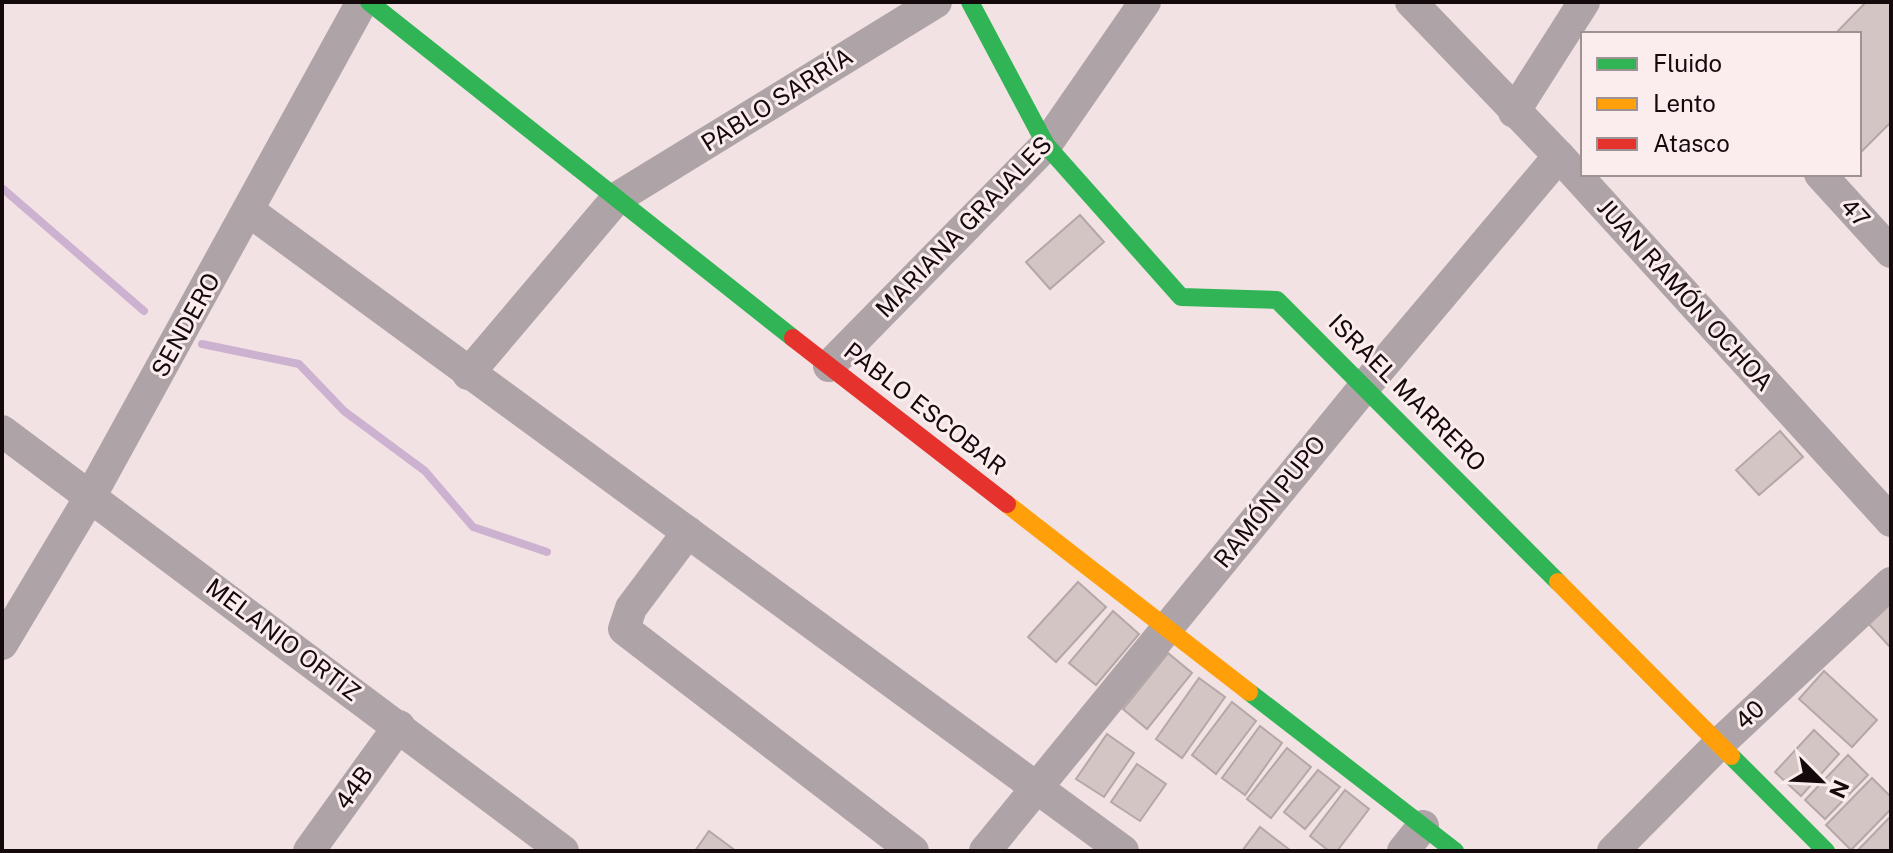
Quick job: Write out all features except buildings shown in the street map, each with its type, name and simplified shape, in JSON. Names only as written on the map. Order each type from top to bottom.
[{"type":"street","name":"SENDERO","points":[[2,644],[90,497],[362,2]]},
{"type":"street","name":"PABLO ESCOBAR","points":[[369,2],[829,366],[1455,851]]},
{"type":"street","name":"PABLO SARRÍA","points":[[468,374],[617,198],[936,2]]},
{"type":"street","name":"ISRAEL MARRERO","points":[[970,2],[1046,145],[1181,297],[1277,300],[1366,385],[1826,851]]},
{"type":"street","name":"MARIANA GRAJALES","points":[[829,366],[1046,145],[1145,2]]},
{"type":"street","name":"JUAN RAMÓN OCHOA","points":[[1411,2],[1559,156],[1891,521]]},
{"type":"street","points":[[1514,112],[1584,2]]},
{"type":"street","name":"RAMÓN PUPO","points":[[985,851],[1366,385],[1559,156]]},
{"type":"street","name":"47","points":[[1822,176],[1891,252]]},
{"type":"street","points":[[249,211],[1123,851]]},
{"type":"street","name":"MELANIO ORTIZ","points":[[2,431],[563,851]]},
{"type":"street","points":[[688,532],[631,608],[624,629],[913,851]]},
{"type":"street","name":"40","points":[[1613,851],[1721,742],[1891,583]]},
{"type":"street","name":"44B","points":[[309,851],[399,726]]},
{"type":"street","points":[[1403,851],[1423,826]]},
{"type":"waterway","points":[[2,188],[144,311]]},
{"type":"waterway","points":[[202,344],[299,364],[344,411],[425,471],[473,527],[547,552]]},
{"type":"traffic: fast","points":[[369,2],[793,338]]},
{"type":"traffic: fast","points":[[970,2],[1046,145],[1181,297],[1277,300],[1558,582]]},
{"type":"traffic: fast","points":[[1249,692],[1455,851]]},
{"type":"traffic: fast","points":[[1731,756],[1826,851]]},
{"type":"traffic: slow","points":[[1007,504],[1249,692]]},
{"type":"traffic: slow","points":[[1558,582],[1731,756]]},
{"type":"traffic: jam","points":[[793,338],[1007,504]]}]
